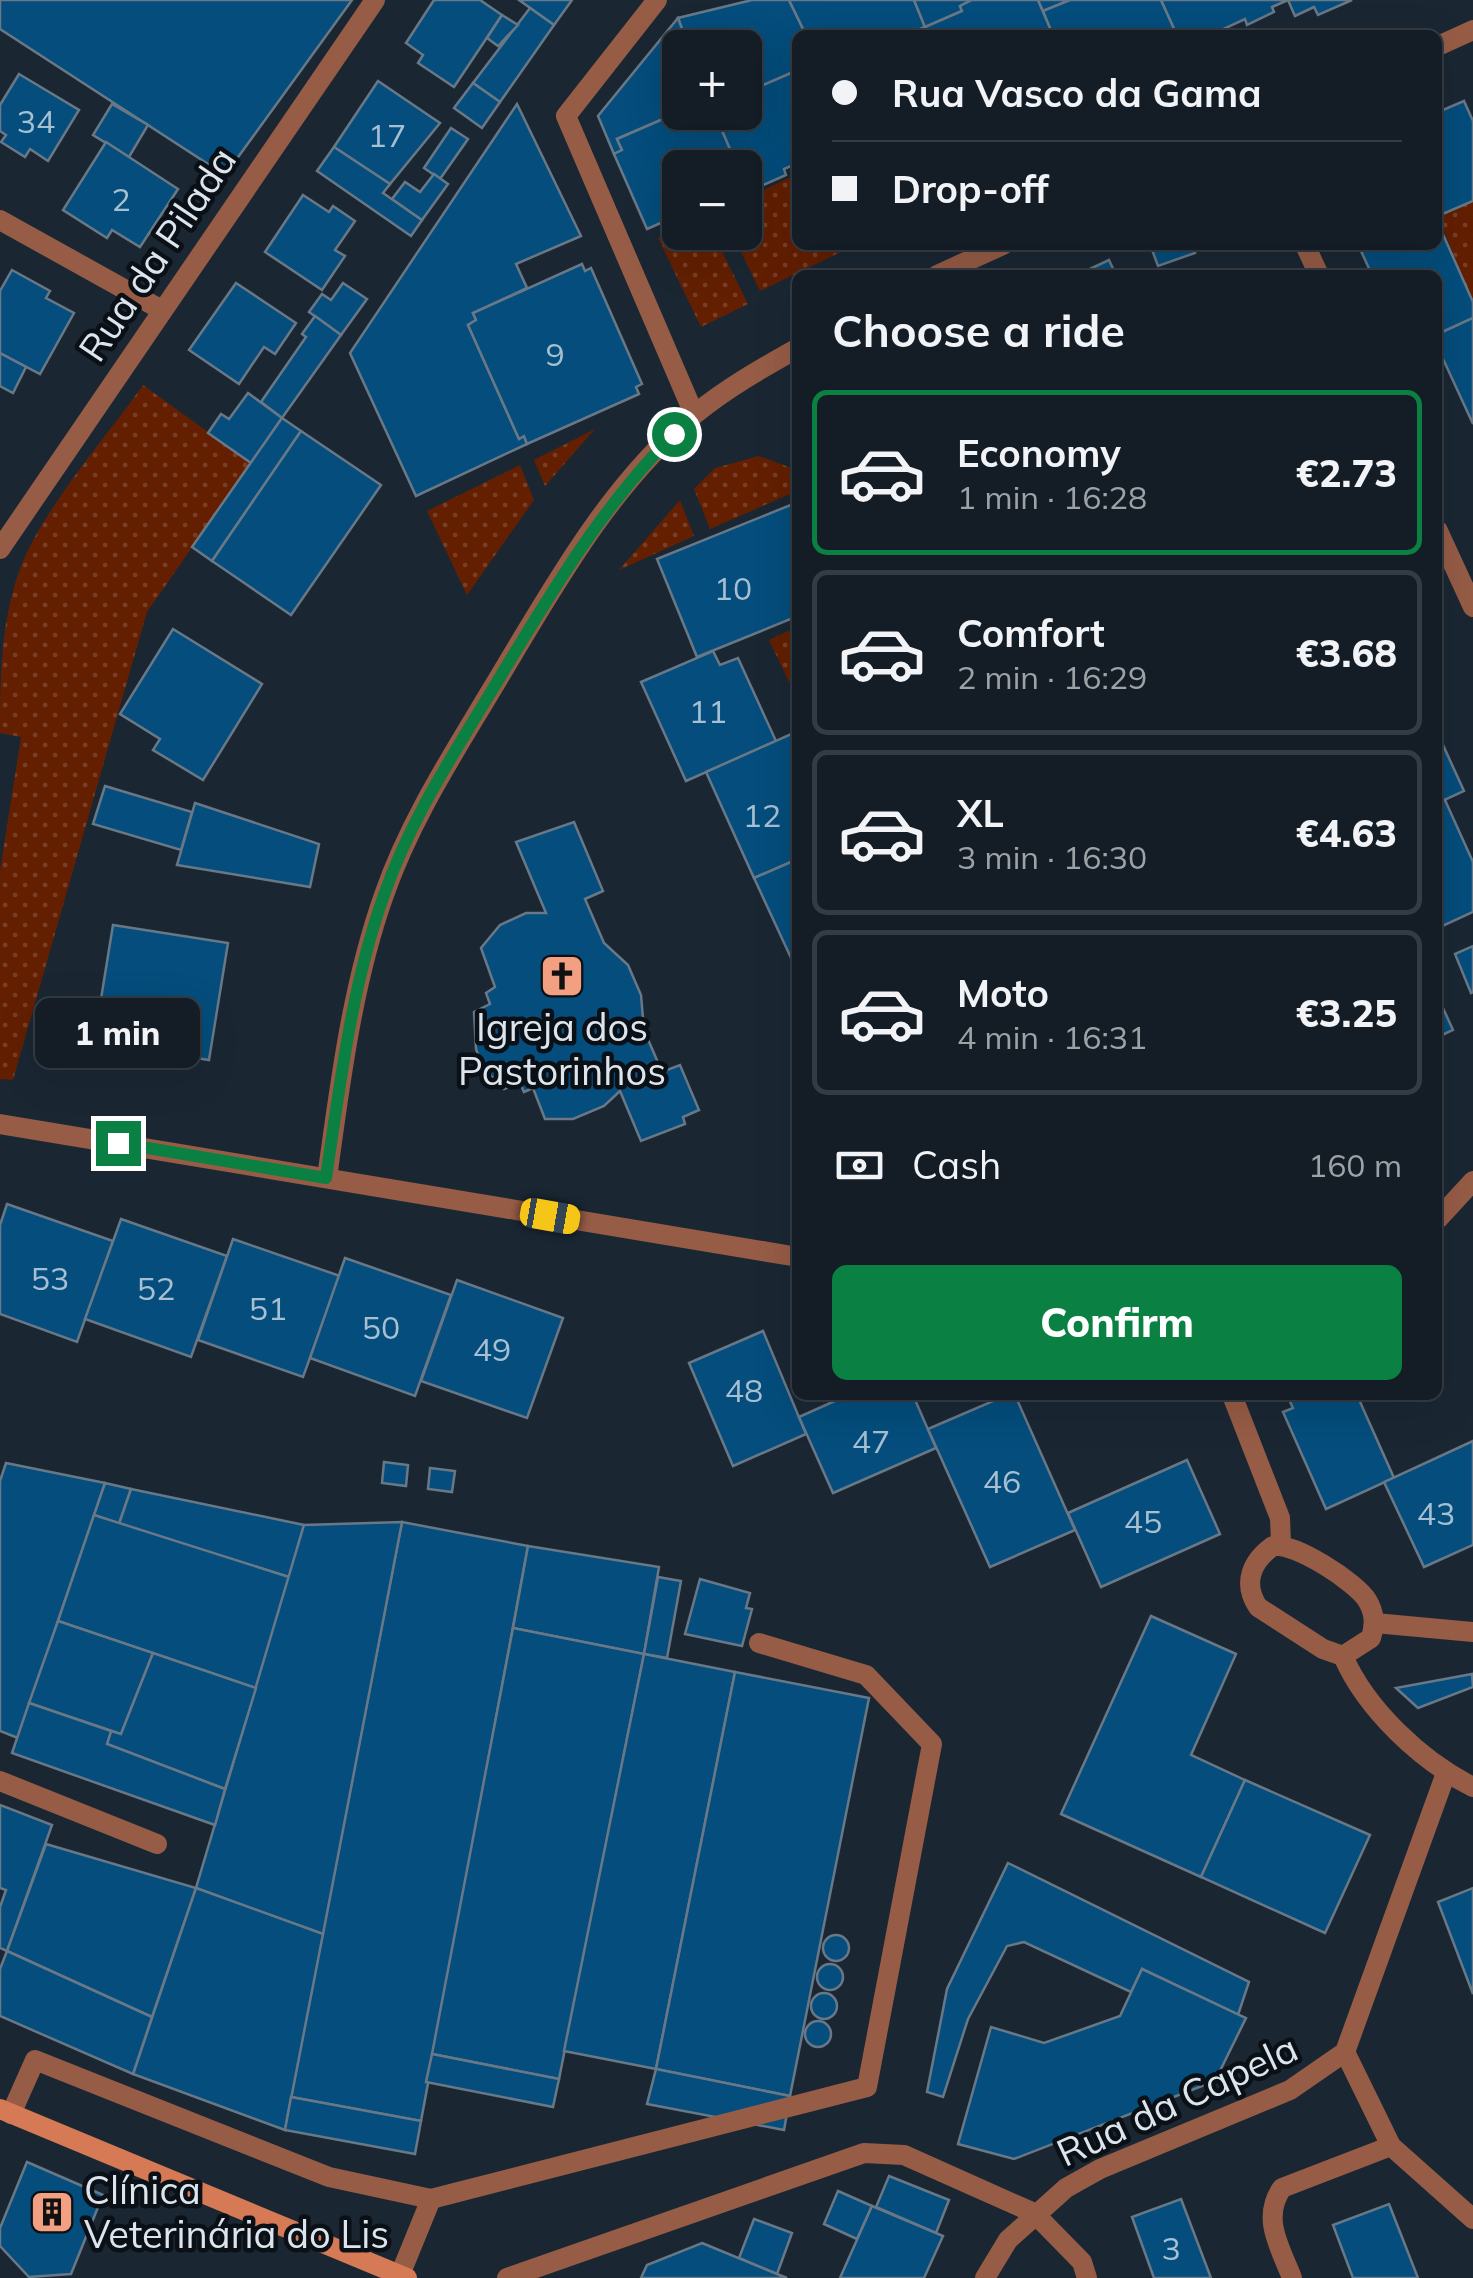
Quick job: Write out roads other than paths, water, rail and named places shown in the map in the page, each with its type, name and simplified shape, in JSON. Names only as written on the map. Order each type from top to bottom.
[{"type":"main road","points":[[6,2112],[403,2277]]},
{"type":"street","name":"Rua da Pilada","points":[[0,549],[160,309],[375,0]]},
{"type":"street","points":[[656,0],[566,116],[694,414]]},
{"type":"street","points":[[1442,44],[1473,30]]},
{"type":"street","points":[[0,220],[160,309]]},
{"type":"street","points":[[948,270],[992,250]]},
{"type":"street","points":[[326,1178],[340,1078],[366,962],[382,899],[406,835],[564,571],[614,500],[694,414],[792,352]]},
{"type":"street","points":[[1442,540],[1473,607]]},
{"type":"street","points":[[0,1124],[792,1256]]},
{"type":"street","points":[[1442,1214],[1473,1181]]},
{"type":"street","points":[[1234,1400],[1280,1518],[1281,1544]]},
{"type":"street","points":[[1343,1656],[1361,1649],[1371,1638],[1375,1623],[1361,1591],[1293,1546],[1281,1544],[1254,1564],[1251,1596],[1258,1606],[1306,1639],[1343,1656],[1358,1691],[1446,1774],[1473,1787]]},
{"type":"street","points":[[1375,1623],[1473,1632]]},
{"type":"street","points":[[6,2112],[35,2060],[329,2177],[432,2199],[867,2087],[932,1744],[866,1674],[759,1643]]},
{"type":"street","name":"Rua da Capela","points":[[985,2278],[1008,2240],[1034,2213],[1100,2169],[1290,2090],[1345,2052],[1446,1774]]},
{"type":"street","points":[[0,1782],[157,1844]]},
{"type":"street","points":[[1345,2052],[1391,2146],[1473,2219]]},
{"type":"street","points":[[1292,2278],[1270,2221],[1272,2202],[1282,2188],[1391,2146]]},
{"type":"street","points":[[507,2278],[864,2153],[904,2156],[1034,2213],[1082,2262],[1087,2278]]},
{"type":"street","points":[[403,2277],[432,2199]]},
{"type":"place","name":"Igreja dos Pastorinhos","points":[[562,976]]},
{"type":"place","name":"Clínica Veterinária do Lis","points":[[52,2212]]}]
